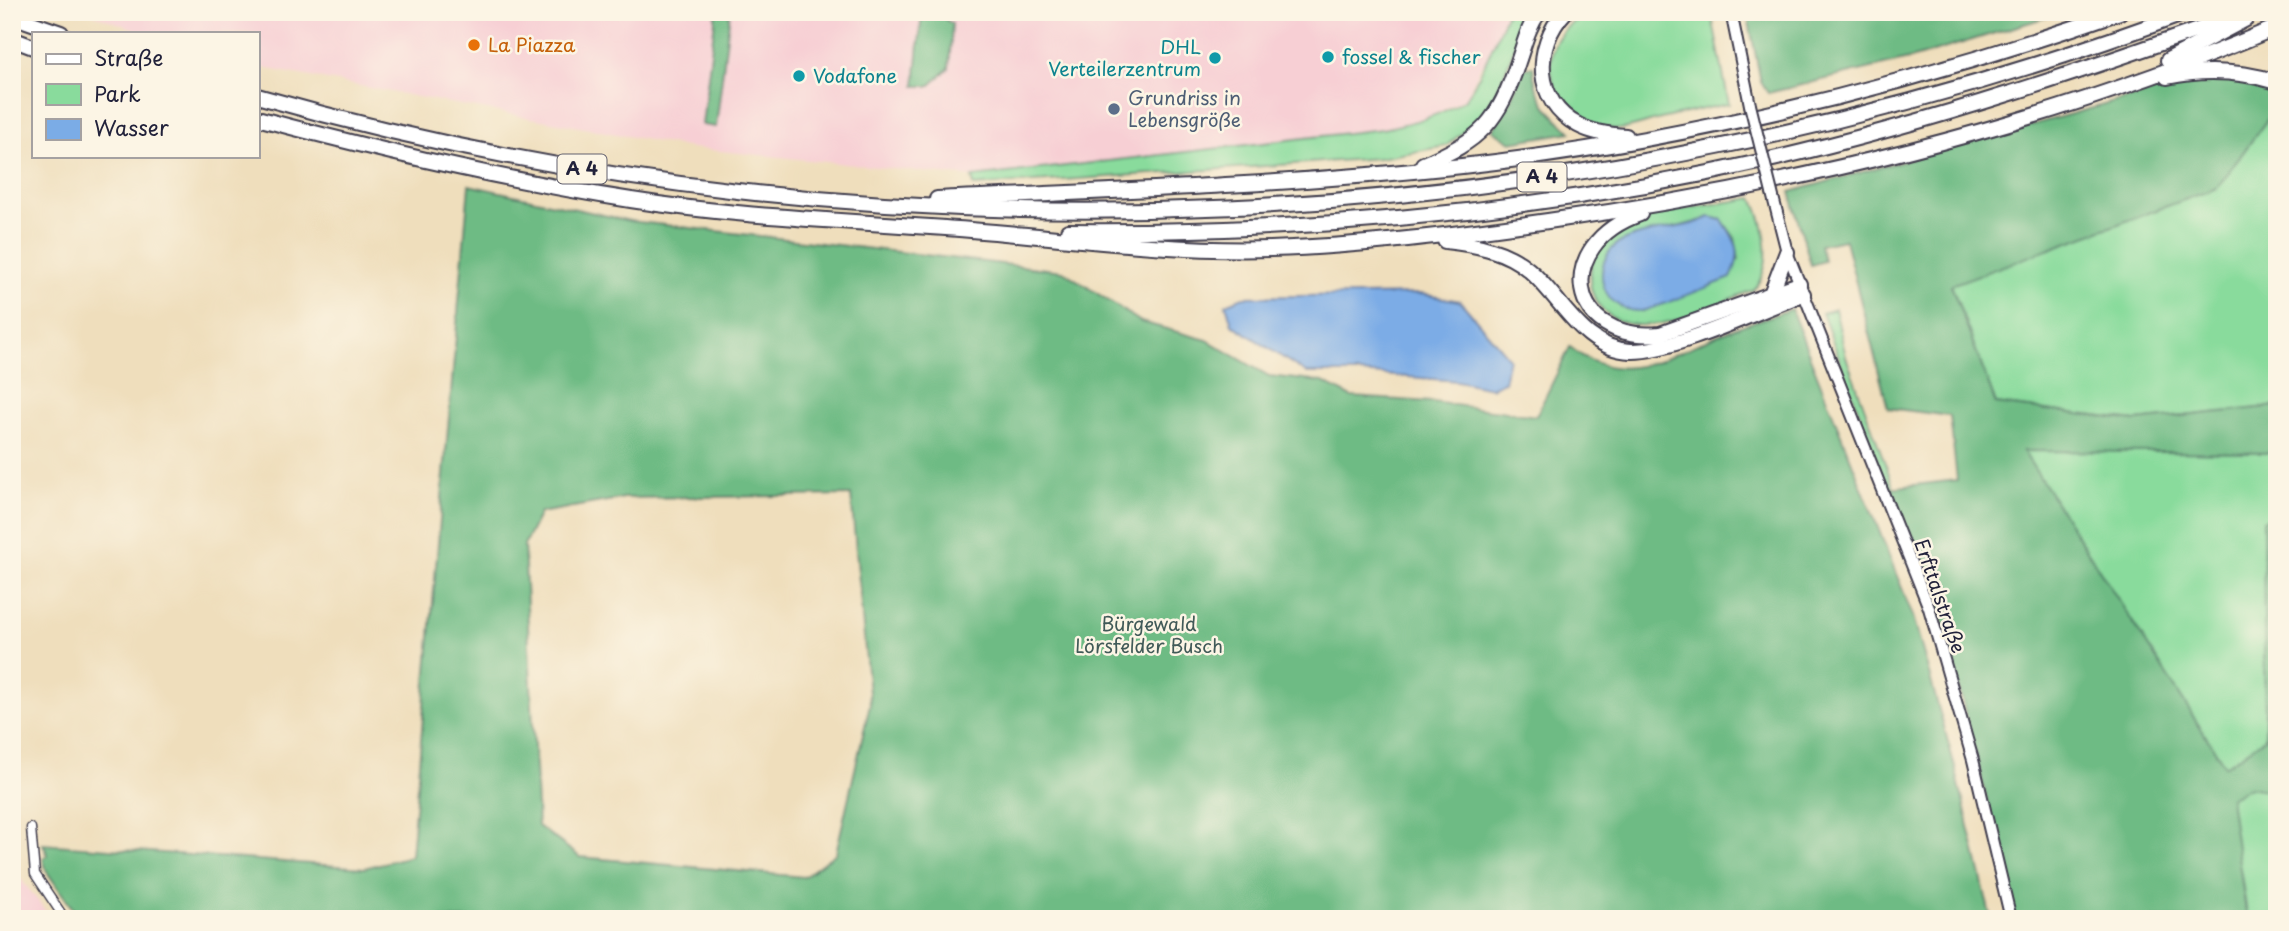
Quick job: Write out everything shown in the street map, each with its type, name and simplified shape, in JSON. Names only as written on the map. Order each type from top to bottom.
[{"type":"highway","points":[[1409,170],[1459,149],[1491,122],[1507,94],[1529,29],[1538,12]]},
{"type":"highway","points":[[1565,12],[1550,33],[1542,66],[1546,88],[1559,112],[1592,131],[1652,136]]},
{"type":"highway","points":[[876,202],[1304,179],[1461,166],[1652,136],[1891,83],[2120,12]]},
{"type":"highway","name":"A 4","points":[[259,97],[433,141],[542,163],[653,180],[969,209],[1121,211],[1303,204],[1510,182],[1624,164],[1829,121],[1946,92],[2130,34],[2188,12]]},
{"type":"highway","name":"A 4","points":[[259,119],[362,146],[633,200],[787,218],[968,230],[1126,231],[1289,225],[1511,205],[1670,180],[1773,159],[2064,78],[2248,12]]},
{"type":"highway","points":[[2110,89],[2224,33],[2256,12]]},
{"type":"highway","points":[[12,16],[58,32]]},
{"type":"highway","points":[[968,230],[1199,250],[1272,249],[1422,238],[1668,204],[1821,172],[1976,131],[2110,89],[2277,27]]},
{"type":"highway","points":[[12,39],[32,47]]},
{"type":"highway","points":[[2110,89],[2184,73],[2207,72],[2241,73],[2277,82]]},
{"type":"highway","points":[[1668,204],[1623,220],[1591,246],[1582,273],[1583,292],[1605,326],[1638,336],[1660,334],[1771,294],[1801,289]]},
{"type":"highway","points":[[1422,238],[1470,244],[1506,255],[1528,269],[1589,336],[1621,349],[1658,349],[1801,289]]},
{"type":"highway","points":[[1771,294],[1787,252]]},
{"type":"main road","name":"Erfttalstraße","points":[[1731,12],[1750,105],[1787,252],[1929,608],[1973,760],[2011,919]]},
{"type":"street","points":[[31,828],[35,874],[65,919]]},
{"type":"shaded area","points":[[86,12],[1507,12],[1490,56],[1481,66],[1466,98],[1426,119],[1382,129],[972,177],[691,148],[269,69],[259,66],[259,32],[143,32]]},
{"type":"shaded area","points":[[12,868],[35,897],[52,919],[12,919]]},
{"type":"green space","points":[[1629,10],[1711,12],[1729,104],[1621,129],[1597,126],[1578,116],[1563,101],[1554,83],[1551,63],[1555,43],[1568,27],[1589,14]]},
{"type":"green space","points":[[716,12],[730,12],[716,127],[702,125]]},
{"type":"green space","points":[[922,12],[938,14],[952,24],[949,68],[930,86],[915,86]]},
{"type":"green space","points":[[1507,12],[1528,12],[1491,109],[1446,146],[1380,158],[974,186],[972,177],[1382,129],[1424,119],[1445,111],[1468,95]]},
{"type":"green space","points":[[1747,12],[2063,12],[1917,57],[1768,93],[1761,82]]},
{"type":"green space","points":[[1533,66],[1536,87],[1544,103],[1571,132],[1511,142],[1493,130],[1512,98],[1523,68]]},
{"type":"green space","points":[[2216,78],[2261,85],[2277,93],[2277,106],[2217,188],[1951,285],[1996,404],[2136,421],[2277,406],[2277,453],[2023,451],[2225,766],[2265,738],[2263,521],[2277,512],[2277,792],[2249,787],[2230,798],[2247,919],[2016,919],[1938,602],[1888,488],[1957,480],[1950,416],[1888,408],[1845,240],[1820,245],[1824,261],[1811,265],[1790,192],[2183,83]]},
{"type":"green space","points":[[2277,106],[2277,406],[2136,421],[1996,404],[1951,284],[2217,188]]},
{"type":"green space","name":"Bürgewald Lörsfelder Busch","points":[[469,185],[630,221],[1063,271],[1141,322],[1207,340],[1269,376],[1323,382],[1352,397],[1432,402],[1536,416],[1570,347],[1589,360],[1608,366],[1626,368],[1645,365],[1729,330],[1791,309],[1913,616],[1955,767],[1991,919],[80,919],[47,872],[43,859],[48,855],[43,844],[364,868],[411,856]],"holes":[[[851,495],[870,704],[836,853],[804,877],[580,857],[538,826],[524,545],[540,513],[624,498]]]},
{"type":"green space","points":[[1753,198],[1765,233],[1766,257],[1760,280],[1753,290],[1697,313],[1657,324],[1637,325],[1620,321],[1598,304],[1591,287],[1591,271],[1596,253],[1608,237],[1628,225],[1661,214]],"holes":[[[1710,217],[1722,220],[1735,238],[1739,260],[1672,298],[1643,311],[1659,232]]]},
{"type":"green space","points":[[1835,309],[1846,357],[1894,488],[1888,488],[1822,313]]},
{"type":"green space","points":[[2023,450],[2277,453],[2277,919],[2248,919],[2240,869]]},
{"type":"water","points":[[1710,217],[1722,220],[1735,242],[1738,254],[1731,278],[1646,310],[1625,309],[1614,302],[1607,293],[1602,270],[1612,248],[1634,237]]},
{"type":"water","points":[[1421,294],[1460,301],[1509,358],[1504,382],[1491,388],[1457,381],[1359,373],[1306,373],[1232,324],[1226,304],[1243,297]]},
{"type":"place","name":"La Piazza","points":[[474,45]]},
{"type":"place","name":"fossel & fischer","points":[[1328,57]]},
{"type":"place","name":"DHL Verteilerzentrum","points":[[1215,58]]},
{"type":"place","name":"Vodafone","points":[[799,76]]},
{"type":"place","name":"Grundriss in Lebensgröße","points":[[1114,109]]}]
